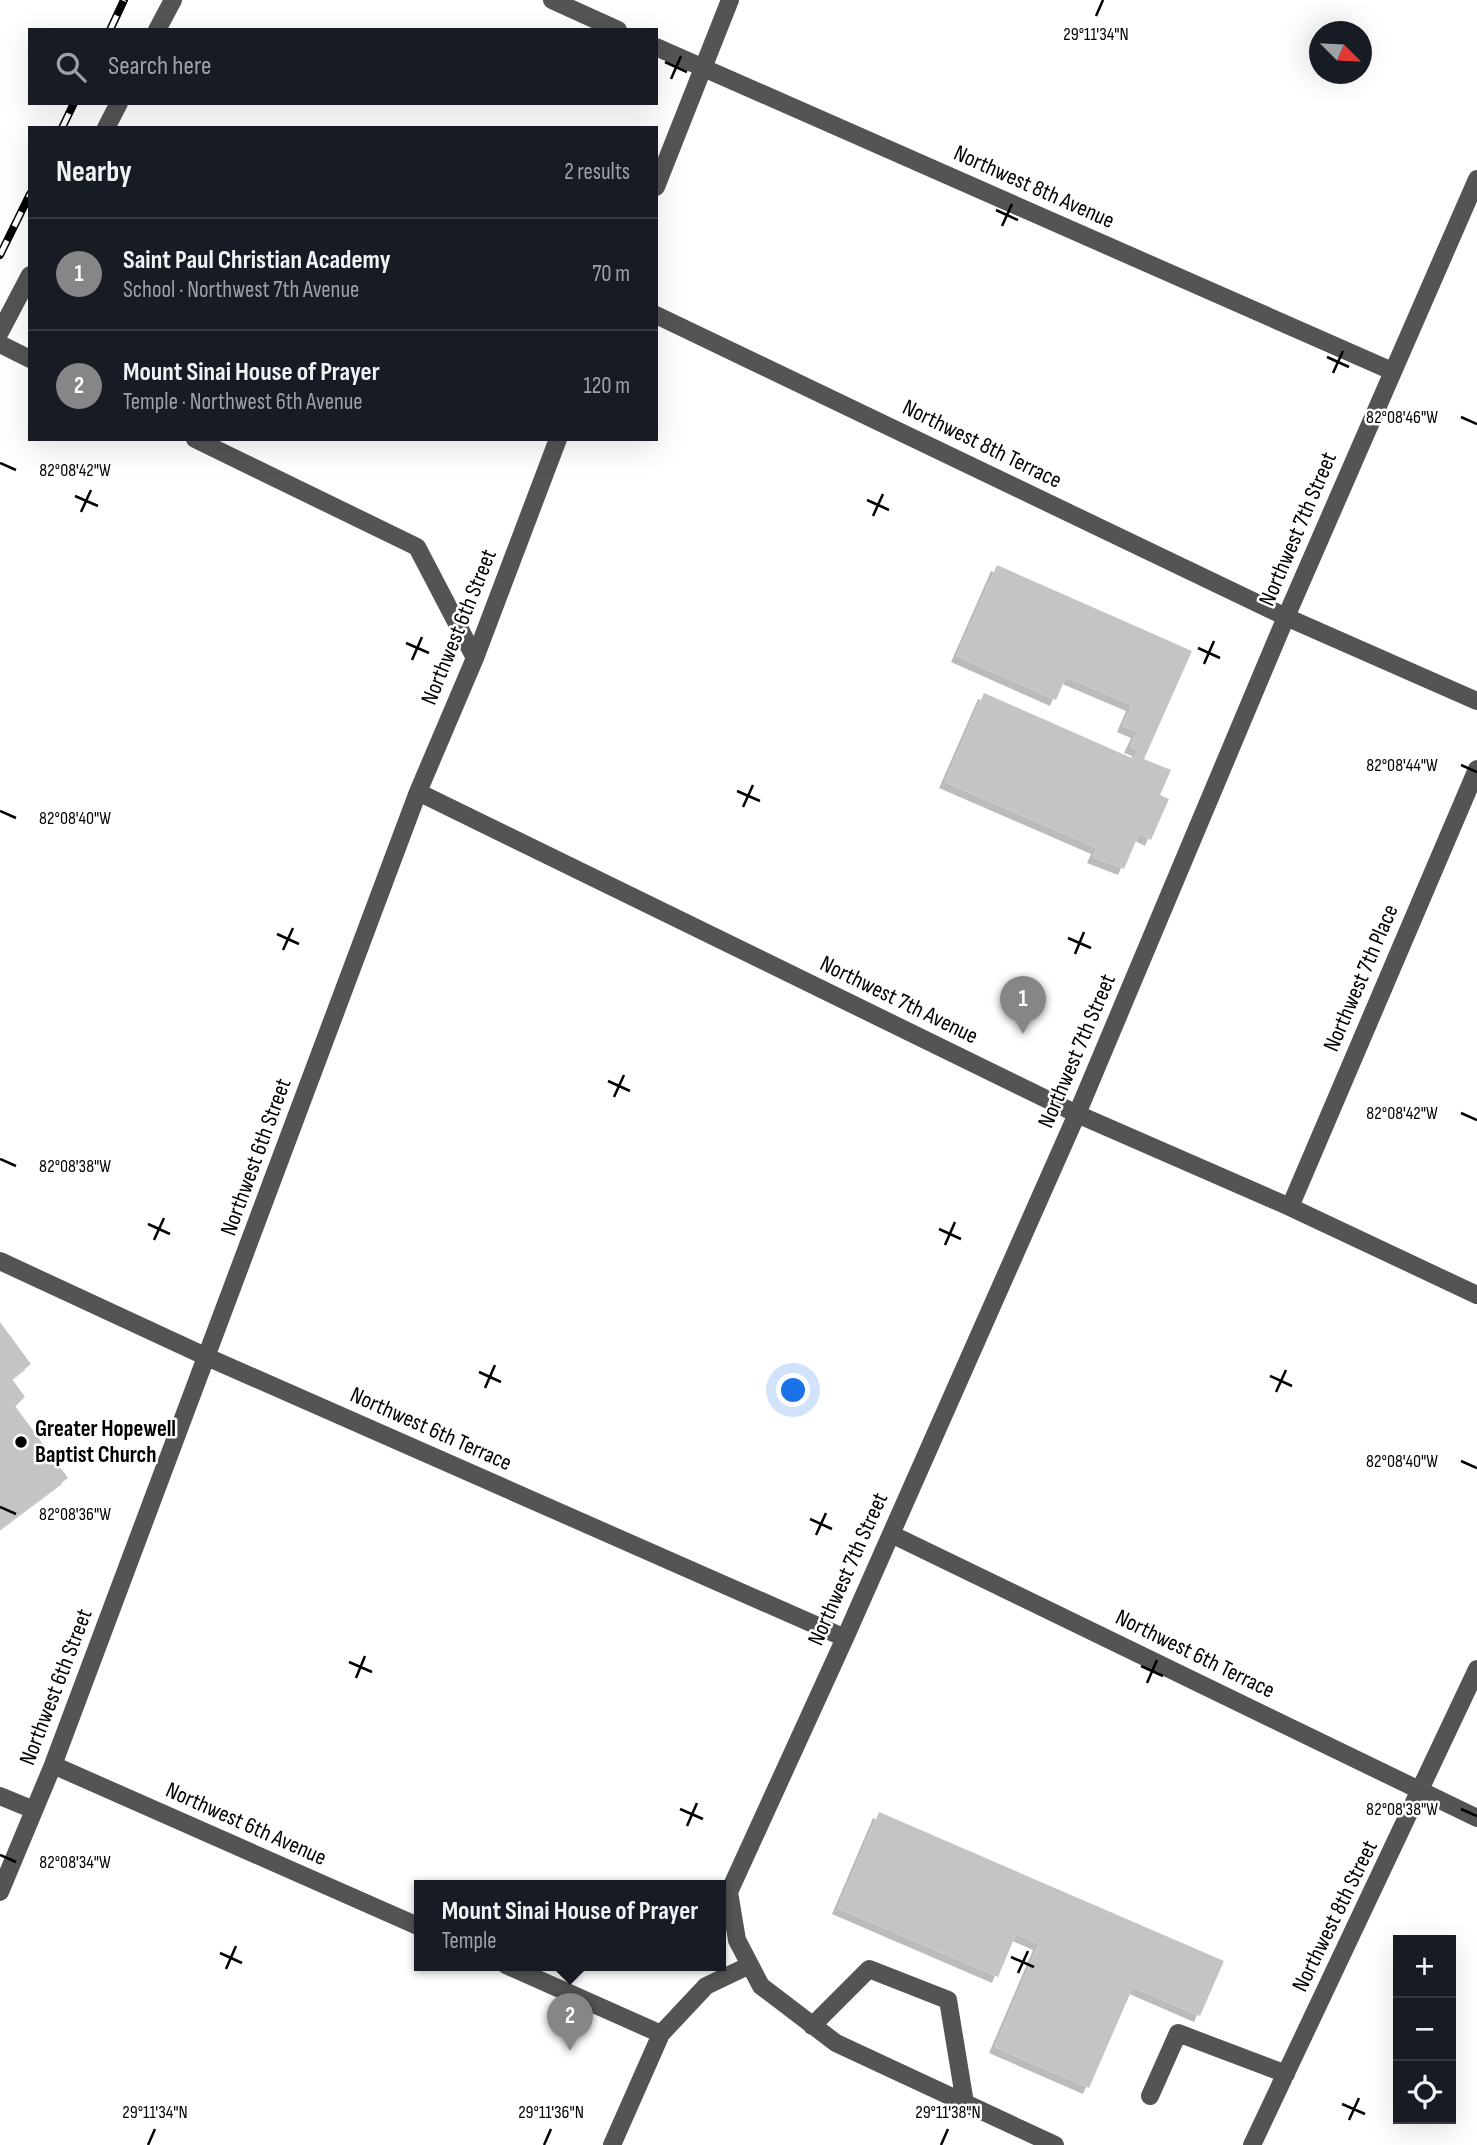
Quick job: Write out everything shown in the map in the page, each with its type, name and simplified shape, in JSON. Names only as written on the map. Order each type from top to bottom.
[{"type":"street","points":[[159,28],[173,0]]},
{"type":"street","points":[[552,0],[614,28]]},
{"type":"street","points":[[658,182],[730,0]]},
{"type":"street","name":"Northwest 8th Avenue","points":[[658,48],[1392,371]]},
{"type":"street","points":[[107,126],[118,105]]},
{"type":"street","name":"Northwest 7th Street","points":[[750,1965],[737,1940],[729,1892],[845,1638],[1077,1114],[1286,617],[1477,179]]},
{"type":"street","points":[[0,332],[28,279]]},
{"type":"street","name":"Northwest 8th Terrace","points":[[658,315],[1286,617]]},
{"type":"street","points":[[0,344],[28,358]]},
{"type":"street","points":[[199,441],[417,547],[475,658]]},
{"type":"street","name":"Northwest 6th Street","points":[[0,1892],[53,1765],[418,792],[475,658],[557,441]]},
{"type":"street","points":[[1286,617],[1477,701]]},
{"type":"street","name":"Northwest 7th Place","points":[[1290,1207],[1477,769]]},
{"type":"street","name":"Northwest 7th Avenue","points":[[418,792],[1077,1114],[1290,1207],[1477,1295]]},
{"type":"street","name":"Northwest 6th Terrace","points":[[0,1261],[207,1357],[845,1638]]},
{"type":"street","name":"Northwest 6th Terrace","points":[[891,1534],[1477,1818]]},
{"type":"street","name":"Northwest 8th Street","points":[[1252,2145],[1477,1669]]},
{"type":"street","name":"Northwest 6th Avenue","points":[[53,1765],[414,1925]]},
{"type":"street","points":[[0,1796],[34,1810]]},
{"type":"street","points":[[612,2145],[661,2034],[706,1986],[750,1965],[761,1986],[836,2043],[1055,2145]]},
{"type":"street","points":[[812,2026],[869,1969],[948,2000],[965,2103]]},
{"type":"street","points":[[519,1971],[661,2034]]},
{"type":"street","points":[[1150,2096],[1178,2033],[1286,2074]]},
{"type":"building","points":[[997,565],[1192,651],[1144,759],[1171,770],[1160,795],[1169,799],[1151,840],[1139,834],[1124,869],[1093,857],[1097,848],[945,782],[984,693],[1134,759],[1138,750],[1130,747],[1137,732],[1123,726],[1132,705],[1066,677],[1056,700],[957,656]]},
{"type":"building","name":"Greater Hopewell Baptist Church","points":[[0,1322],[31,1364],[12,1379],[25,1397],[15,1406],[68,1478],[0,1529]]},
{"type":"building","points":[[879,1812],[1224,1961],[1200,2016],[1133,1987],[1089,2088],[995,2047],[1039,1944],[1016,1934],[998,1977],[838,1908]]},
{"type":"railway","points":[[111,28],[124,0]]},
{"type":"railway","points":[[63,126],[73,105]]},
{"type":"railway","points":[[0,255],[28,198]]},
{"type":"place","name":"Saint Paul Christian Academy","points":[[1023,1034]]},
{"type":"place","name":"Greater Hopewell Baptist Church","points":[[21,1442]]},
{"type":"place","name":"Mount Sinai House of Prayer","points":[[570,2051]]}]
